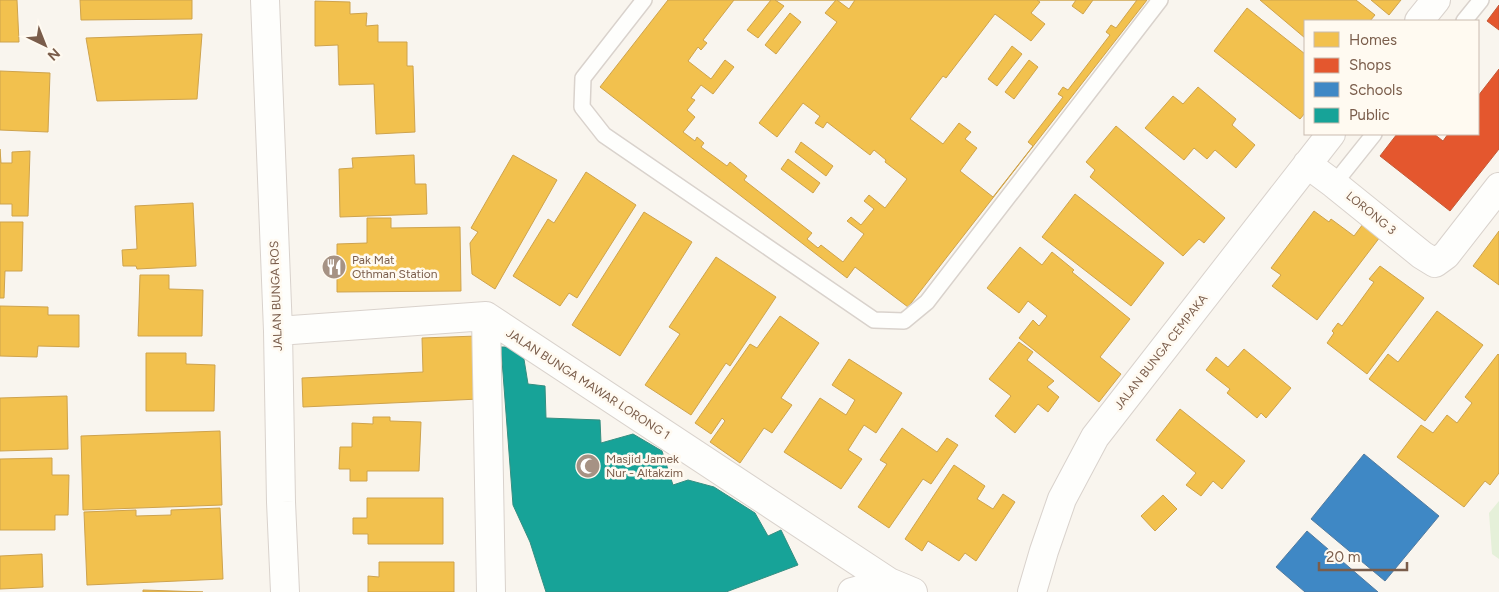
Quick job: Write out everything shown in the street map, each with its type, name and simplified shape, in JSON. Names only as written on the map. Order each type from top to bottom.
[{"type":"street","name":"JALAN BUNGA ROS","points":[[265,0],[278,331],[281,502],[285,592]]},
{"type":"street","points":[[1420,20],[1436,0]]},
{"type":"street","name":"JALAN BUNGA CEMPAKA","points":[[1032,592],[1062,499],[1095,437],[1330,135]]},
{"type":"street","name":"LORONG 3","points":[[1307,164],[1434,263],[1446,255],[1499,187]]},
{"type":"street","points":[[278,331],[486,316],[491,592]]},
{"type":"street","name":"JALAN BUNGA MAWAR LORONG 1","points":[[486,316],[901,587]]},
{"type":"street","points":[[852,592],[901,587]]},
{"type":"lane","points":[[644,0],[583,78],[582,107],[604,135],[874,320],[904,321],[927,302],[1160,0]]},
{"type":"lane","points":[[1465,20],[1481,0]]},
{"type":"lane","points":[[1334,184],[1373,135]]},
{"type":"green space","points":[[1499,501],[1499,559],[1492,554],[1489,513]]},
{"type":"building: Homes","points":[[0,0],[17,0],[19,42],[0,42]]},
{"type":"building: Homes","points":[[80,0],[192,0],[192,19],[81,20]]},
{"type":"building: Homes","points":[[668,0],[1147,0],[908,307],[855,267],[847,278],[600,87]]},
{"type":"building: Homes","points":[[734,0],[771,0],[747,30],[758,38],[784,6],[775,0],[836,0],[825,13],[837,22],[759,123],[777,137],[803,103],[820,116],[815,123],[823,128],[827,122],[870,155],[874,150],[886,160],[885,162],[907,179],[885,208],[869,195],[864,201],[874,209],[861,225],[851,217],[847,221],[864,234],[843,262],[821,245],[818,248],[807,239],[812,233],[744,180],[747,176],[730,162],[727,166],[701,147],[704,143],[697,137],[695,141],[683,132],[695,117],[687,110],[695,100],[691,98],[701,85],[713,94],[734,67],[725,60],[711,79],[688,61],[698,47],[701,50],[707,43],[703,40]],"holes":[[[790,13],[801,22],[776,54],[765,45]],[[801,142],[833,166],[826,176],[795,152]],[[788,159],[820,183],[813,193],[781,169]]]},
{"type":"building: Homes","points":[[837,0],[855,0],[849,9]]},
{"type":"building: Homes","points":[[1037,0],[1076,0],[1072,6],[1083,14],[1093,0],[1137,0],[1116,28],[1111,25],[1106,32],[1110,35],[1068,90],[1063,87],[1058,94],[1063,97],[1028,142],[1033,146],[993,197],[960,171],[977,148],[965,139],[971,132],[959,123],[943,144],[910,119],[943,76],[946,78],[995,14],[1031,41],[1045,24],[1031,13],[1040,2]],"holes":[[[1012,46],[1022,54],[997,86],[988,79]],[[1029,60],[1038,67],[1014,99],[1005,92]]]},
{"type":"building: Homes","points":[[1260,0],[1356,0],[1375,15],[1371,20],[1304,20],[1304,37]]},
{"type":"building: Homes","points":[[1371,0],[1401,0],[1389,15]]},
{"type":"building: Homes","points":[[315,1],[350,2],[350,14],[367,13],[366,26],[378,25],[378,42],[407,42],[407,66],[413,66],[415,132],[376,134],[374,84],[339,85],[338,45],[315,46]]},
{"type":"building: Homes","points":[[1247,8],[1304,53],[1304,114],[1300,119],[1214,51]]},
{"type":"building: Homes","points":[[202,34],[197,99],[97,101],[86,38]]},
{"type":"building: Homes","points":[[0,71],[50,73],[48,132],[0,130]]},
{"type":"building: Homes","points":[[1198,87],[1236,119],[1232,125],[1255,145],[1236,168],[1215,150],[1207,159],[1194,148],[1184,160],[1145,128],[1173,96],[1183,104]]},
{"type":"building: Homes","points":[[1116,126],[1225,218],[1204,243],[1199,239],[1183,256],[1090,177],[1095,170],[1086,162]]},
{"type":"building: Homes","points":[[0,149],[1,163],[12,163],[12,152],[30,151],[28,216],[12,216],[12,204],[0,204]]},
{"type":"building: Homes","points":[[414,155],[415,184],[426,184],[427,214],[340,217],[339,169],[353,168],[352,158]]},
{"type":"building: Homes","points":[[513,155],[557,180],[495,289],[472,274],[470,243],[478,232],[471,228]]},
{"type":"building: Homes","points":[[586,172],[636,205],[577,298],[569,293],[560,306],[513,276],[548,219],[554,223]]},
{"type":"building: Homes","points":[[1075,194],[1164,263],[1131,306],[1042,237]]},
{"type":"building: Homes","points":[[193,203],[196,266],[137,269],[136,266],[123,266],[122,250],[137,249],[135,206]]},
{"type":"building: Homes","points":[[1314,211],[1329,222],[1331,219],[1354,236],[1363,224],[1380,237],[1317,320],[1272,286],[1281,275],[1271,268]]},
{"type":"building: Homes","points":[[644,212],[692,242],[620,356],[572,325]]},
{"type":"building: Homes","points":[[367,218],[391,218],[391,228],[460,227],[461,291],[337,292],[337,244],[367,243]]},
{"type":"building: Homes","points":[[0,222],[23,222],[22,271],[5,271],[4,298],[0,298]]},
{"type":"building: Homes","points":[[1499,231],[1499,285],[1473,266]]},
{"type":"building: Homes","points":[[1020,247],[1042,265],[1052,252],[1074,270],[1072,272],[1130,319],[1100,357],[1121,374],[1099,402],[1019,338],[1033,320],[1039,326],[1047,316],[1028,301],[1019,313],[987,288]]},
{"type":"building: Homes","points":[[716,257],[776,297],[730,366],[726,363],[691,415],[645,385],[680,334],[669,327]]},
{"type":"building: Homes","points":[[1380,266],[1424,298],[1367,374],[1327,343],[1338,323],[1342,326],[1374,282],[1369,279]]},
{"type":"building: Homes","points":[[140,275],[169,275],[169,289],[203,290],[202,336],[138,336]]},
{"type":"building: Homes","points":[[0,306],[48,307],[48,315],[79,315],[79,347],[38,346],[37,357],[0,356]]},
{"type":"building: Homes","points":[[1437,311],[1483,345],[1425,421],[1369,379],[1388,354],[1398,362]]},
{"type":"building: Homes","points":[[780,316],[819,343],[781,398],[792,405],[772,433],[764,428],[740,463],[710,442],[725,421],[722,418],[711,434],[695,423],[750,344],[757,348]]},
{"type":"building: Homes","points":[[477,336],[479,399],[303,407],[302,378],[423,372],[422,338]]},
{"type":"building: Homes","points":[[1019,342],[1033,352],[1027,360],[1054,381],[1047,387],[1059,397],[1048,412],[1038,404],[1015,433],[995,416],[1011,396],[989,379]]},
{"type":"building: Homes","points":[[1244,349],[1291,388],[1266,418],[1261,413],[1257,418],[1227,393],[1230,389],[1206,370],[1216,357],[1228,367]]},
{"type":"building: Homes","points":[[146,353],[186,353],[186,364],[215,365],[214,411],[146,411]]},
{"type":"building: Homes","points":[[1498,354],[1499,473],[1490,485],[1485,481],[1464,507],[1397,457],[1421,425],[1433,433],[1447,415],[1457,423],[1472,403],[1465,397]]},
{"type":"building: Homes","points":[[849,359],[902,393],[876,433],[864,425],[848,450],[862,459],[841,489],[784,452],[820,398],[846,415],[855,400],[832,385]]},
{"type":"building: Homes","points":[[67,396],[68,449],[0,451],[0,398]]},
{"type":"building: Homes","points":[[1180,409],[1245,461],[1222,489],[1213,481],[1201,496],[1186,485],[1196,473],[1156,440]]},
{"type":"building: Homes","points":[[373,417],[390,417],[390,421],[421,422],[419,471],[367,471],[367,481],[350,481],[350,469],[339,469],[340,447],[352,447],[352,423],[373,424]]},
{"type":"building: Homes","points":[[902,428],[937,452],[947,438],[958,445],[931,484],[923,479],[889,528],[858,507],[887,464],[880,460]]},
{"type":"building: Homes","points":[[220,431],[222,505],[83,510],[81,436]]},
{"type":"building: Homes","points":[[52,458],[52,475],[69,475],[68,515],[55,515],[55,530],[0,530],[0,459]]},
{"type":"building: Homes","points":[[954,465],[985,486],[977,499],[993,509],[1003,494],[1015,502],[976,561],[965,553],[959,561],[928,541],[922,551],[905,539]]},
{"type":"building: Homes","points":[[1163,495],[1177,509],[1155,531],[1141,516]]},
{"type":"building: Homes","points":[[367,498],[443,498],[443,544],[368,544],[368,534],[353,534],[353,518],[367,518]]},
{"type":"building: Homes","points":[[220,508],[223,579],[87,585],[84,512],[136,510],[136,516],[171,515],[171,510]]},
{"type":"building: Homes","points":[[42,554],[43,587],[0,589],[0,556]]},
{"type":"building: Homes","points":[[379,562],[454,562],[454,592],[368,592],[368,576],[379,577]]},
{"type":"building: Homes","points":[[143,590],[203,592],[143,592]]},
{"type":"building: Shops","points":[[1499,5],[1499,30],[1487,21]]},
{"type":"building: Shops","points":[[1499,69],[1499,149],[1450,211],[1380,156],[1396,135],[1435,135],[1443,141],[1447,135],[1479,135],[1479,95]]},
{"type":"building: Schools","points":[[1364,454],[1439,516],[1385,581],[1311,519]]},
{"type":"building: Schools","points":[[1307,531],[1378,592],[1305,592],[1276,567]]},
{"type":"building: Public","name":"Masjid Jamek Nur - Altakzim","points":[[501,347],[522,347],[528,384],[545,386],[546,418],[600,420],[601,443],[633,434],[662,451],[673,485],[688,480],[714,487],[755,513],[768,536],[781,530],[798,565],[726,592],[546,592],[530,542],[513,505]]},
{"type":"place","name":"Pak Mat Othman Station","points":[[334,267]]},
{"type":"place","name":"Masjid Jamek Nur - Altakzim","points":[[588,466]]}]
